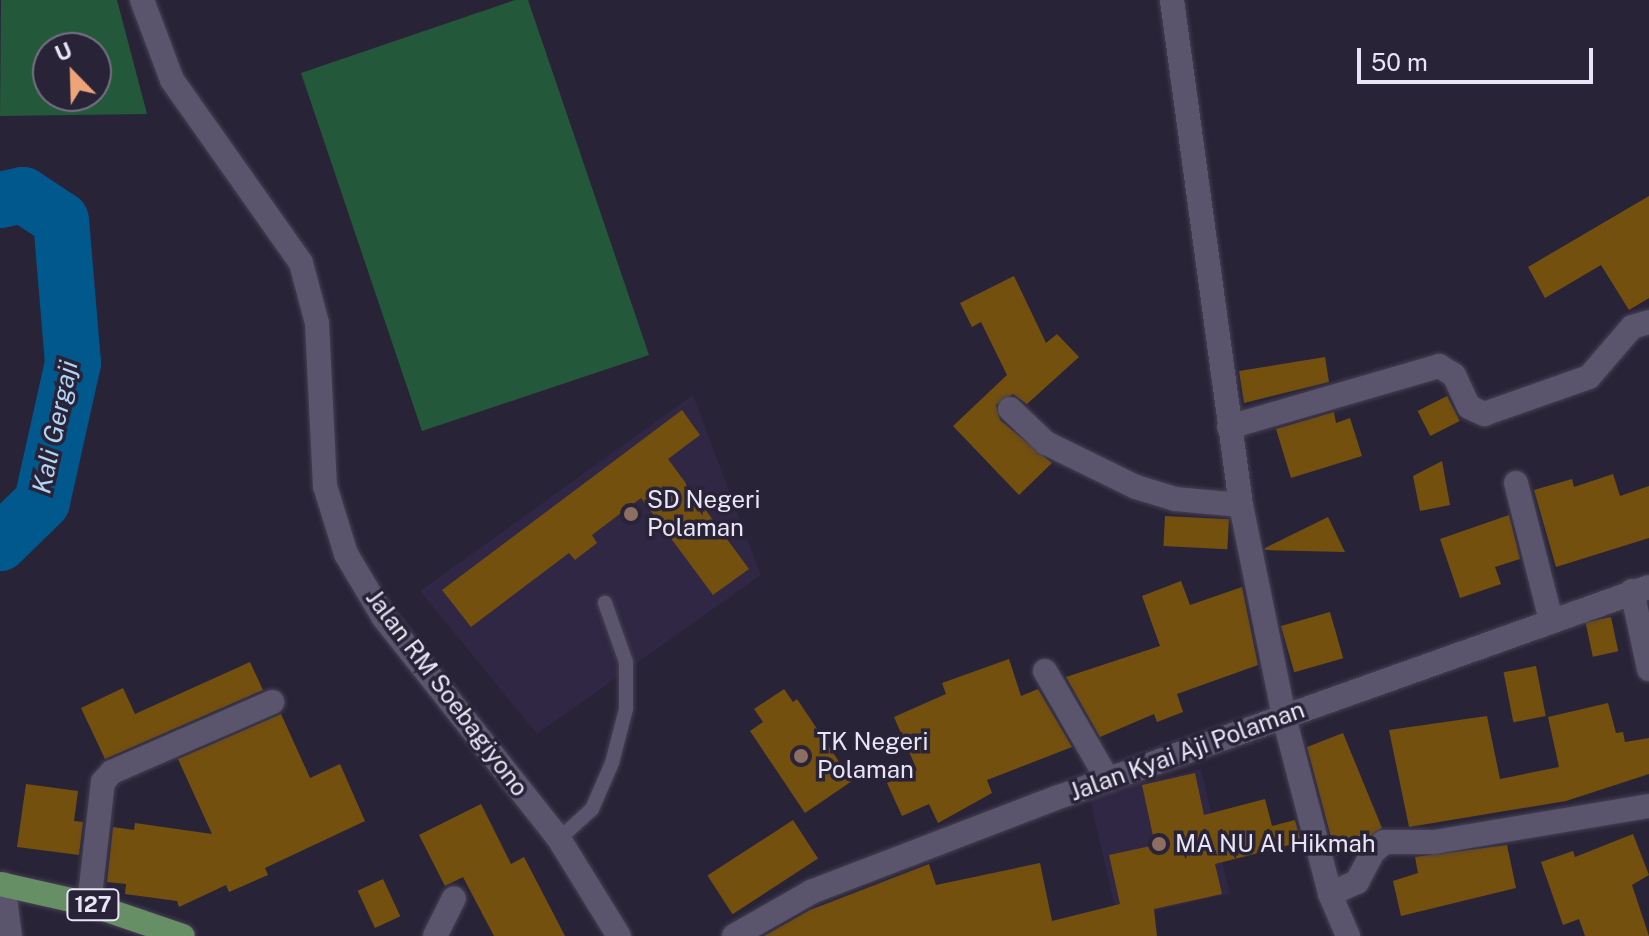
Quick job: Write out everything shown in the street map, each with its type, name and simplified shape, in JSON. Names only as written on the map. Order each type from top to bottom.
[{"type":"main road","name":"127","points":[[2,884],[89,904],[183,936]]},
{"type":"street","name":"Jalan RM Soebagiyono","points":[[142,0],[172,80],[301,263],[317,323],[325,486],[346,554],[384,618],[559,839],[619,936]]},
{"type":"street","points":[[1172,0],[1241,505],[1284,717],[1330,894],[1348,936]]},
{"type":"street","points":[[1229,427],[1439,366],[1454,375],[1469,407],[1484,414],[1589,377],[1632,327],[1649,322]]},
{"type":"street","points":[[1010,409],[1046,443],[1136,487],[1175,499],[1241,505]]},
{"type":"street","points":[[1516,483],[1551,620]]},
{"type":"street","points":[[1640,589],[1649,669]]},
{"type":"street","name":"Jalan Kyai Aji Polaman","points":[[734,936],[811,892],[1108,780],[1640,589]]},
{"type":"street","points":[[1045,671],[1108,780]]},
{"type":"street","points":[[89,904],[103,782],[112,772],[272,702]]},
{"type":"street","points":[[1330,894],[1357,882],[1373,852],[1384,842],[1434,842],[1649,806]]},
{"type":"street","points":[[2,884],[10,936]]},
{"type":"street","points":[[435,936],[454,898]]},
{"type":"lane","points":[[559,839],[592,809],[612,763],[626,709],[626,662],[605,603]]},
{"type":"shaded area","name":"SD Negeri Polaman","points":[[693,395],[761,575],[537,734],[420,591]]},
{"type":"shaded area","name":"MA NU Al Hikmah","points":[[1201,769],[1230,894],[1118,920],[1089,795]]},
{"type":"green space","points":[[1,0],[117,0],[147,114],[0,116]]},
{"type":"green space","points":[[515,0],[528,0],[649,355],[422,431],[301,73]]},
{"type":"building","points":[[1649,196],[1649,298],[1629,310],[1601,265],[1545,298],[1528,267]]},
{"type":"building","points":[[1014,276],[1046,343],[1057,334],[1079,357],[1027,404],[1013,394],[996,405],[1000,420],[1052,463],[1019,495],[953,426],[1007,375],[981,322],[972,327],[960,303]]},
{"type":"building","points":[[1325,357],[1329,382],[1244,403],[1239,371]]},
{"type":"building","points":[[1447,396],[1460,421],[1430,436],[1418,411]]},
{"type":"building","points":[[682,410],[700,435],[668,459],[749,569],[713,595],[641,498],[592,535],[597,543],[575,560],[569,553],[471,627],[442,590]]},
{"type":"building","points":[[1334,412],[1336,423],[1350,418],[1362,456],[1291,478],[1276,429]]},
{"type":"building","points":[[1442,461],[1450,505],[1420,511],[1413,476]]},
{"type":"building","points":[[1613,474],[1620,496],[1649,486],[1649,538],[1556,567],[1534,490],[1572,479],[1574,487]]},
{"type":"building","points":[[1509,515],[1520,559],[1495,567],[1501,584],[1460,598],[1440,539]]},
{"type":"building","points":[[1165,516],[1229,519],[1227,549],[1163,546]]},
{"type":"building","points":[[1328,517],[1345,552],[1265,550],[1265,548]]},
{"type":"building","points":[[1181,581],[1190,605],[1242,587],[1258,665],[1177,694],[1183,712],[1157,722],[1154,714],[1100,737],[1066,677],[1160,646],[1142,596]]},
{"type":"building","points":[[1330,612],[1343,658],[1294,672],[1281,626]]},
{"type":"building","points":[[1611,617],[1618,651],[1593,657],[1586,622]]},
{"type":"building","points":[[1009,659],[1021,696],[1038,689],[1072,747],[987,780],[992,793],[938,823],[929,804],[902,816],[887,783],[917,770],[894,717],[946,694],[942,683]]},
{"type":"building","points":[[250,662],[263,690],[105,759],[81,708],[123,688],[135,714]]},
{"type":"building","points":[[1536,666],[1546,716],[1513,722],[1504,672]]},
{"type":"building","name":"TK Negeri Polaman","points":[[784,689],[793,702],[797,699],[852,781],[805,813],[750,731],[763,722],[754,709]]},
{"type":"building","points":[[1608,703],[1616,733],[1623,732],[1625,742],[1649,738],[1649,774],[1566,801],[1409,827],[1389,730],[1487,716],[1500,779],[1559,767],[1548,717]]},
{"type":"building","points":[[281,714],[310,778],[340,764],[365,821],[265,868],[268,875],[229,892],[226,885],[179,907],[177,901],[125,894],[126,884],[107,882],[113,827],[134,830],[135,823],[212,834],[178,759]]},
{"type":"building","points":[[1343,733],[1382,828],[1357,850],[1336,856],[1307,747]]},
{"type":"building","points":[[1195,773],[1204,815],[1265,799],[1272,826],[1295,820],[1301,842],[1215,864],[1222,894],[1154,909],[1157,936],[764,936],[810,910],[929,864],[936,885],[1040,863],[1052,921],[1120,904],[1109,855],[1155,845],[1142,785]]},
{"type":"building","points":[[26,784],[78,791],[74,821],[83,822],[79,855],[17,847]]},
{"type":"building","points":[[481,804],[511,864],[524,857],[565,936],[494,936],[463,877],[445,886],[419,835]]},
{"type":"building","points":[[793,820],[818,859],[733,914],[707,876]]},
{"type":"building","points":[[1633,834],[1649,875],[1632,885],[1649,936],[1585,936],[1579,919],[1563,925],[1541,862],[1573,851],[1575,857]]},
{"type":"building","points":[[1507,845],[1516,888],[1401,916],[1393,881],[1418,873],[1415,857]]},
{"type":"building","points":[[383,879],[400,916],[375,928],[358,891]]},
{"type":"waterway","name":"Kali Gergaji","points":[[0,200],[23,195],[61,220],[73,363],[42,502],[0,543]]},
{"type":"place","name":"SD Negeri Polaman","points":[[631,514]]},
{"type":"place","name":"TK Negeri Polaman","points":[[801,756]]},
{"type":"place","name":"MA NU Al Hikmah","points":[[1159,844]]}]
